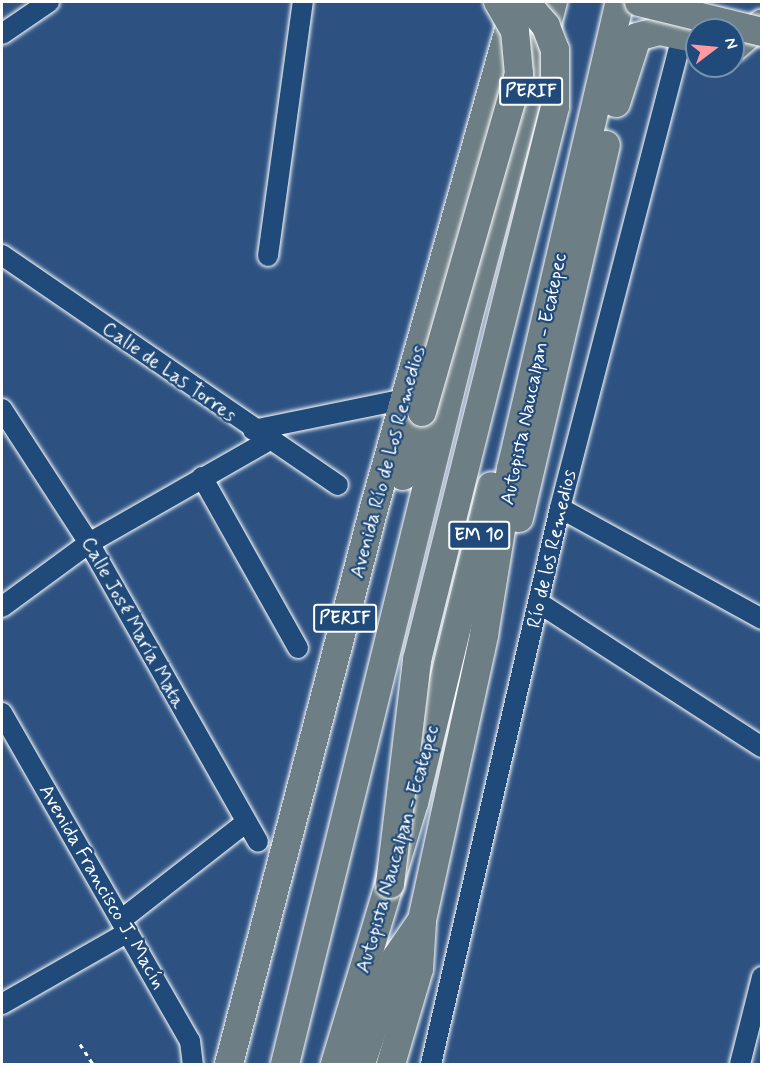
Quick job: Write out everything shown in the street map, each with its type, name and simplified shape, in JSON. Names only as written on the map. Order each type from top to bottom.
[{"type":"highway","points":[[229,1065],[326,693],[353,642],[413,405],[519,74],[515,31],[498,2]]},
{"type":"highway","points":[[390,884],[417,660],[555,106],[555,50],[546,26],[543,5],[516,2]]},
{"type":"highway","name":"Avenida Río de Los Remedios","points":[[413,405],[516,2]]},
{"type":"highway","name":"Autopista Naucalpan - Ecatepec","points":[[335,1065],[390,884],[458,627],[604,2]]},
{"type":"highway","name":"Autopista Naucalpan - Ecatepec","points":[[361,1065],[396,958],[422,920],[484,635],[511,470],[620,2]]},
{"type":"highway","points":[[639,2],[762,32]]},
{"type":"highway","name":"Avenida Río de Los Remedios","points":[[285,1065],[543,5]]},
{"type":"highway","points":[[745,38],[762,24]]},
{"type":"highway","points":[[484,635],[530,478],[631,47],[646,31],[685,36]]},
{"type":"highway","points":[[745,52],[762,58]]},
{"type":"highway","points":[[391,1065],[419,969],[422,920]]},
{"type":"street","points":[[2,34],[49,2]]},
{"type":"street","points":[[268,256],[303,2]]},
{"type":"street","name":"Río de los Remedios","points":[[431,1065],[560,508],[685,52]]},
{"type":"street","name":"Calle de Las Torres","points":[[2,255],[260,435],[339,485]]},
{"type":"street","points":[[2,606],[89,543],[202,477],[260,435],[413,405]]},
{"type":"street","name":"Calle José María Mata","points":[[2,409],[89,543],[245,823],[258,842]]},
{"type":"street","points":[[202,477],[298,648]]},
{"type":"street","points":[[560,508],[762,619]]},
{"type":"street","points":[[539,603],[762,747]]},
{"type":"street","name":"Avenida Francisco J. Macín","points":[[2,713],[190,1041],[193,1065]]},
{"type":"street","points":[[2,1004],[124,926],[245,823]]},
{"type":"street","points":[[740,1065],[762,977]]},
{"type":"path","points":[[80,1044],[93,1065]]}]
